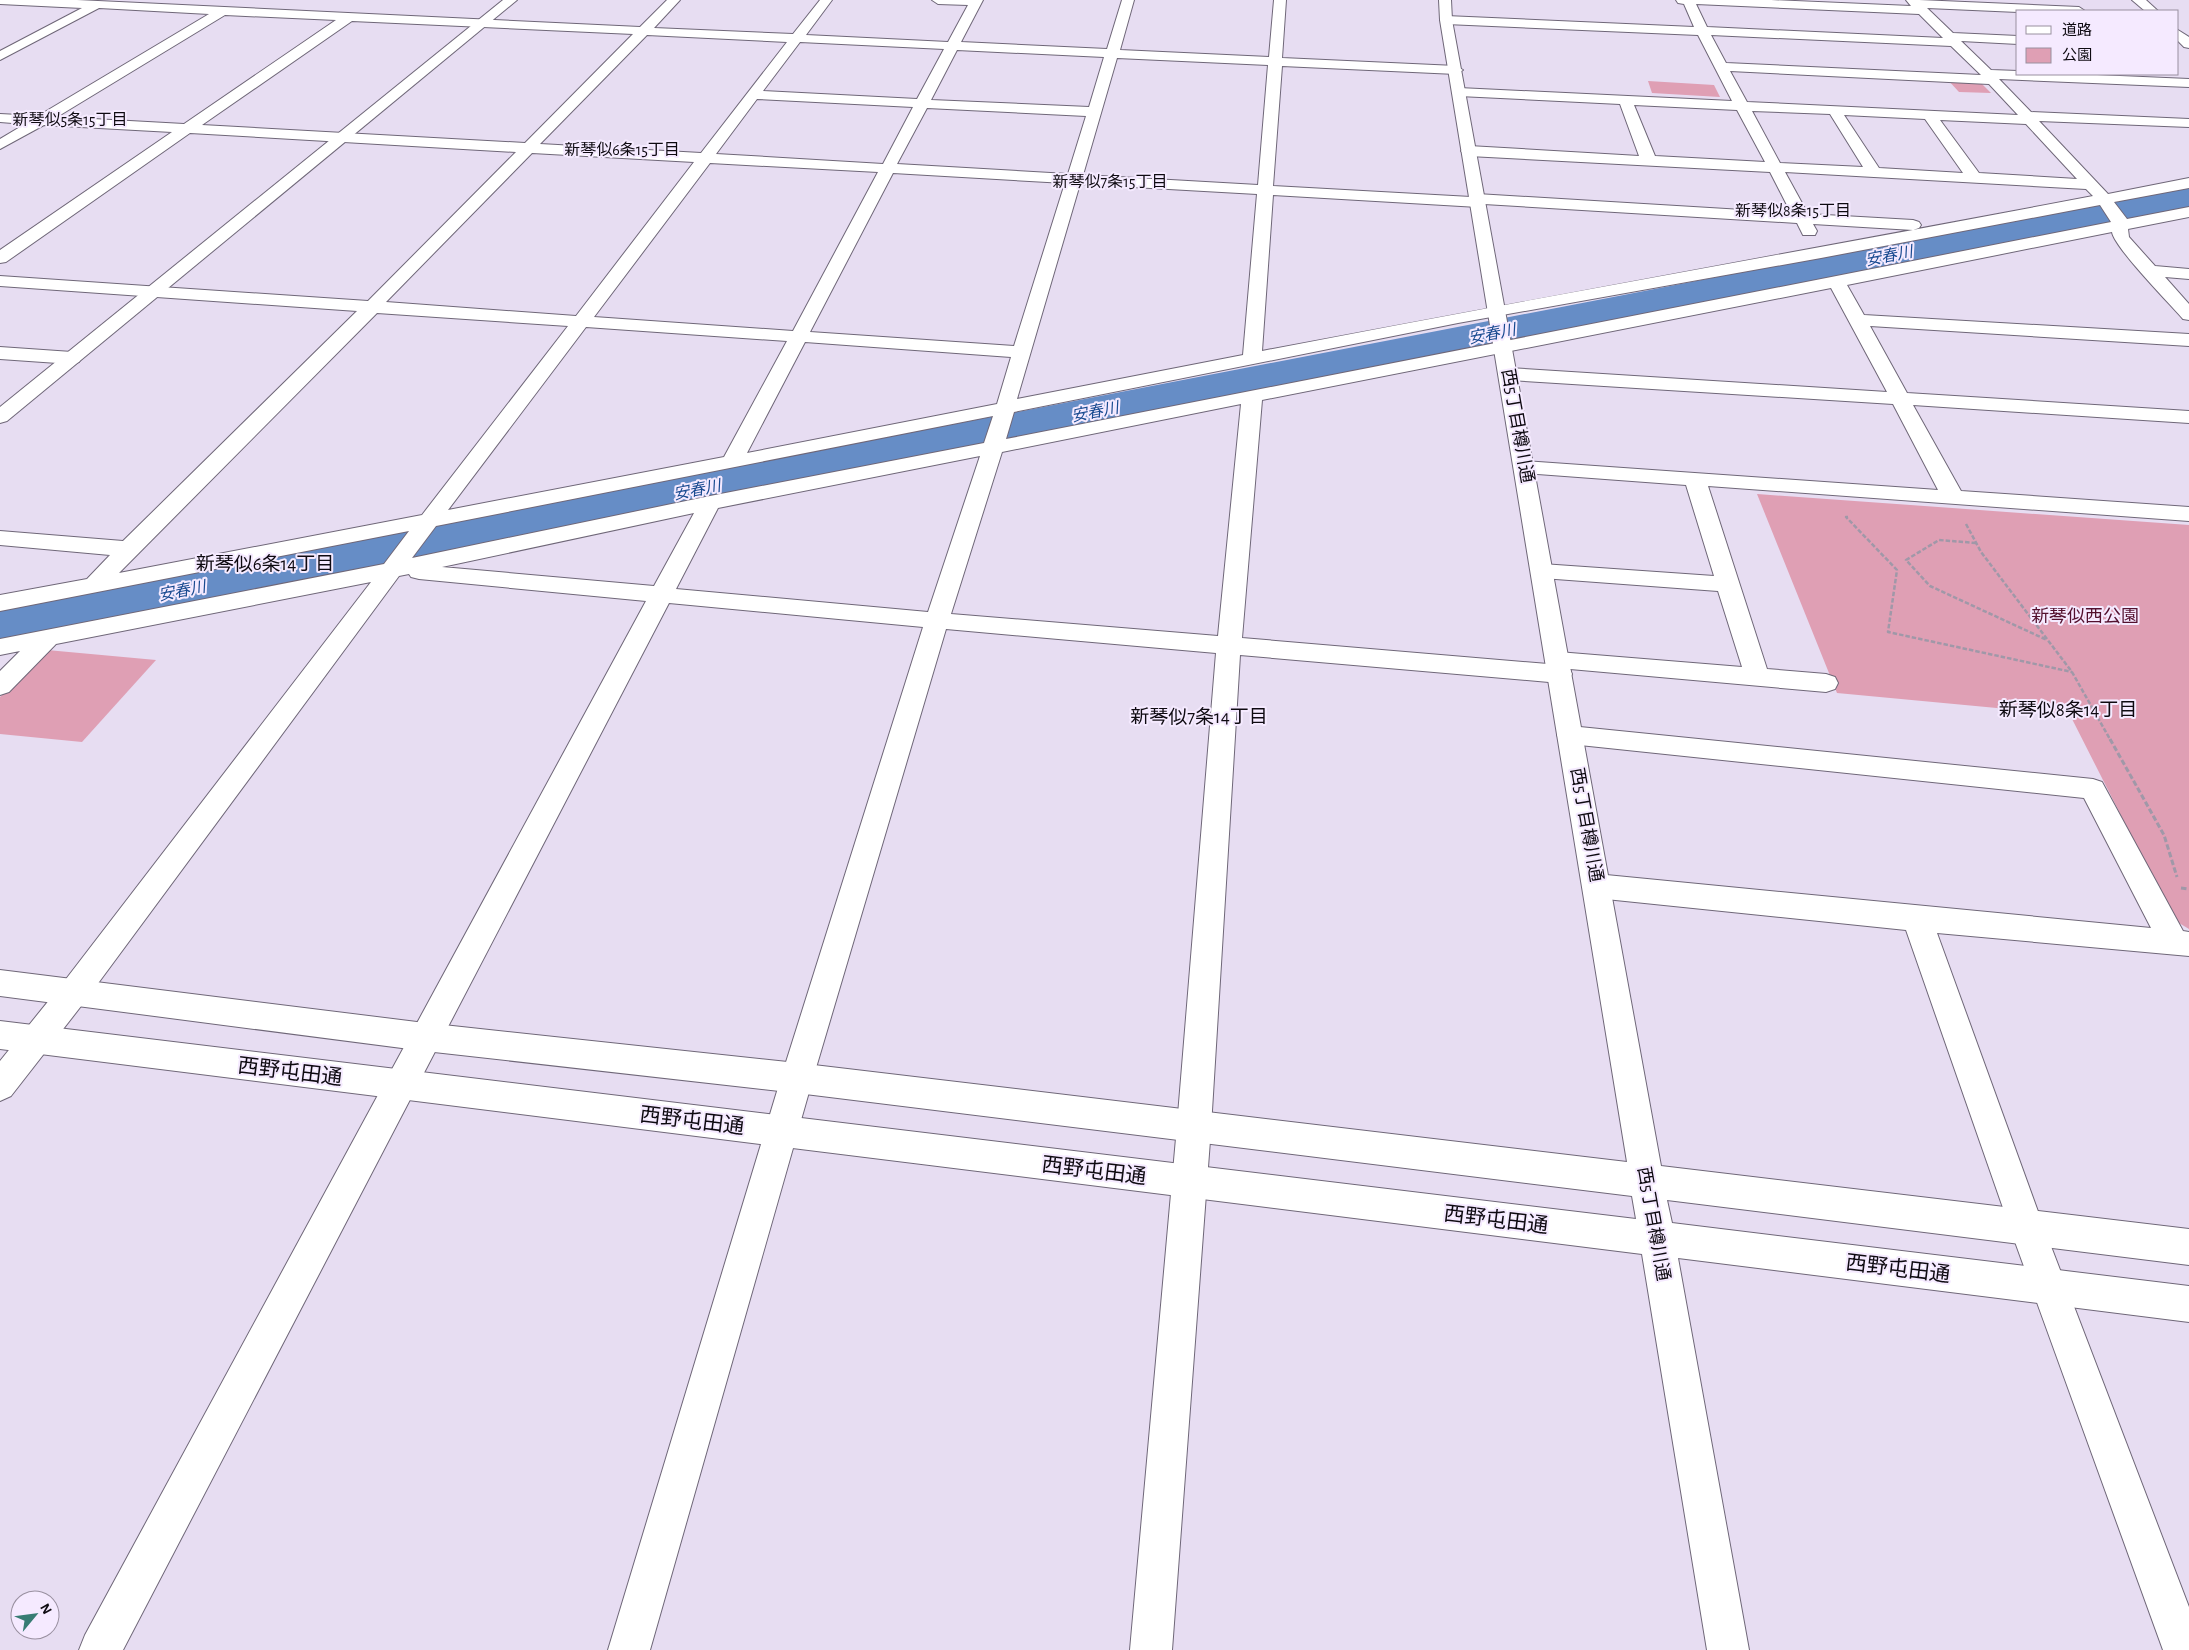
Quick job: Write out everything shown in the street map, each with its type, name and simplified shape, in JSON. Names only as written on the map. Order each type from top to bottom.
[{"type":"street","points":[[0,0],[100,2],[222,11],[1456,70]]},
{"type":"street","points":[[190,9],[206,0]]},
{"type":"street","points":[[277,13],[298,0]]},
{"type":"street","points":[[0,417],[512,0]]},
{"type":"street","points":[[94,585],[372,307],[674,0]]},
{"type":"street","points":[[0,1086],[74,992],[425,526],[826,0]]},
{"type":"street","points":[[732,462],[976,1],[938,0]]},
{"type":"street","points":[[629,1650],[783,1132],[797,1078],[998,429],[1128,0]]},
{"type":"street","points":[[1252,359],[1264,189],[1277,61],[1280,0]]},
{"type":"street","name":"西5丁目樽川通","points":[[1445,0],[1446,20],[1503,338],[1728,1650]]},
{"type":"street","points":[[1682,0],[2052,10]]},
{"type":"street","points":[[1688,0],[1702,31],[1821,253]]},
{"type":"street","points":[[2138,0],[2151,10]]},
{"type":"street","points":[[0,56],[100,2]]},
{"type":"street","points":[[373,18],[392,4]]},
{"type":"street","points":[[1916,5],[1990,77],[2107,202],[2119,222],[2120,238],[2189,315]]},
{"type":"street","points":[[0,145],[222,11]]},
{"type":"street","points":[[0,258],[349,16]]},
{"type":"street","points":[[1446,20],[1953,40],[2016,40]]},
{"type":"street","points":[[2179,35],[2189,44]]},
{"type":"street","points":[[1722,67],[2189,83]]},
{"type":"street","points":[[1459,92],[1929,115],[2189,123]]},
{"type":"street","points":[[753,95],[1094,112]]},
{"type":"street","points":[[1625,99],[1649,161]]},
{"type":"street","points":[[1834,110],[1874,173]]},
{"type":"street","points":[[1929,115],[1975,179]]},
{"type":"street","points":[[0,118],[1955,227]]},
{"type":"street","points":[[1469,151],[2090,184]]},
{"type":"street","points":[[0,603],[425,526],[732,462],[1252,397],[1503,338],[1821,253],[1955,227],[2107,202],[2189,183]]},
{"type":"street","points":[[0,647],[397,563],[710,503],[998,429],[1252,359],[1503,338],[1836,282],[2119,222],[2189,212]]},
{"type":"street","points":[[2150,272],[2189,274]]},
{"type":"street","points":[[0,282],[1021,352]]},
{"type":"street","points":[[1836,282],[1953,497]]},
{"type":"street","points":[[1857,320],[2189,340]]},
{"type":"street","points":[[1503,338],[1899,399],[2189,417]]},
{"type":"street","points":[[0,353],[72,358]]},
{"type":"street","points":[[1151,1650],[1194,1127],[1229,645],[1252,397]]},
{"type":"street","points":[[1524,467],[2189,514]]},
{"type":"street","points":[[1695,480],[1757,677]]},
{"type":"street","points":[[100,1650],[710,503]]},
{"type":"street","points":[[0,538],[128,549]]},
{"type":"street","points":[[397,563],[660,596],[937,621],[1229,645],[1559,667],[1757,677],[1826,683]]},
{"type":"street","points":[[1542,571],[1728,584]]},
{"type":"street","points":[[0,686],[48,638]]},
{"type":"street","points":[[1570,735],[2093,789],[2181,942]]},
{"type":"street","points":[[1596,886],[1917,920],[2181,942]]},
{"type":"street","points":[[1917,920],[2027,1228],[2184,1650]]},
{"type":"street","points":[[0,983],[425,1037],[797,1078],[2189,1247]]},
{"type":"street","name":"西野屯田通","points":[[0,1035],[400,1086],[2189,1304]]},
{"type":"path","points":[[1856,517],[1846,517],[1897,570],[1888,632],[2072,672]]},
{"type":"path","points":[[1965,522],[1981,552],[2072,672],[2164,835],[2181,888],[2189,889]]},
{"type":"path","points":[[1976,543],[1939,540],[1906,560],[1930,586],[2047,640]]},
{"type":"green space","points":[[1947,79],[1979,81],[1991,93],[1959,92]]},
{"type":"green space","points":[[1648,81],[1714,85],[1720,97],[1652,93]]},
{"type":"green space","name":"新琴似西公園","points":[[1757,494],[2189,525],[2189,929],[2174,920],[2070,715],[1837,693]]},
{"type":"green space","points":[[47,650],[156,660],[82,742],[0,734],[0,697]]},
{"type":"waterway","name":"安春川","points":[[0,627],[2189,197]]},
{"type":"district","name":"新琴似5条15丁目","points":[[70,120]]},
{"type":"district","name":"新琴似6条15丁目","points":[[622,150]]},
{"type":"district","name":"新琴似7条15丁目","points":[[1110,182]]},
{"type":"district","name":"新琴似8条15丁目","points":[[1793,211]]},
{"type":"district","name":"新琴似6条14丁目","points":[[265,564]]},
{"type":"district","name":"新琴似8条14丁目","points":[[2068,710]]},
{"type":"district","name":"新琴似7条14丁目","points":[[1199,717]]}]
